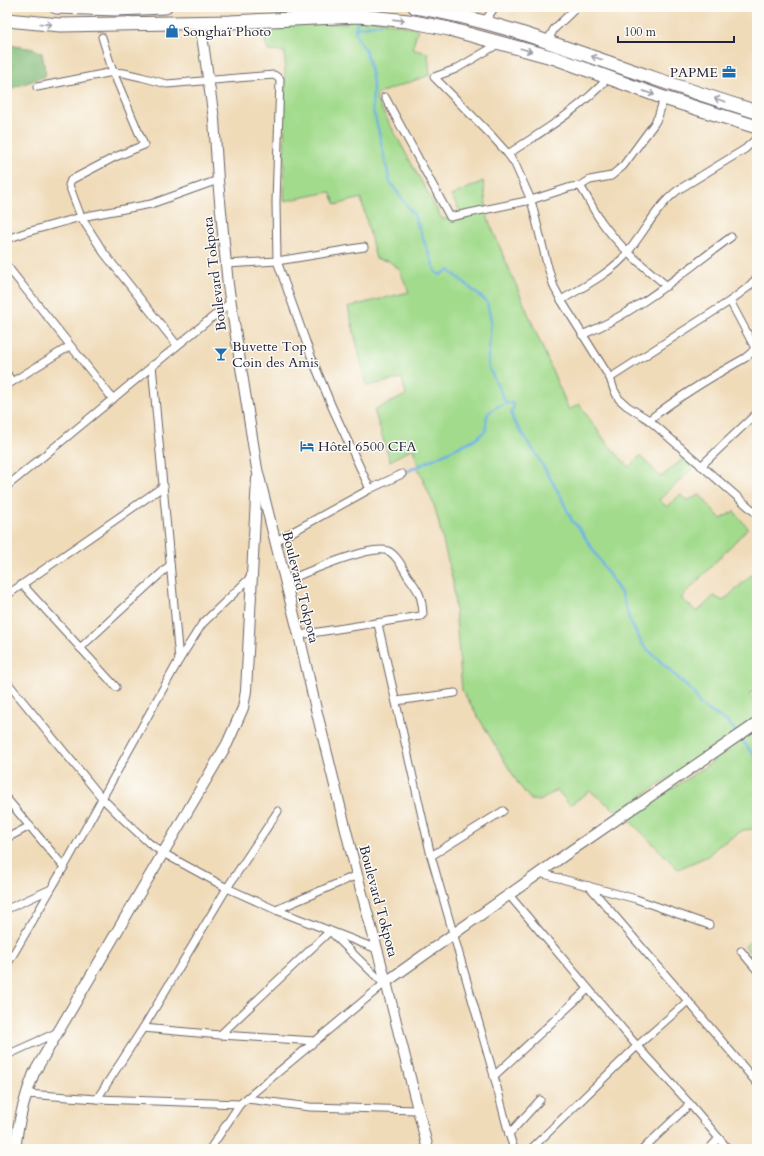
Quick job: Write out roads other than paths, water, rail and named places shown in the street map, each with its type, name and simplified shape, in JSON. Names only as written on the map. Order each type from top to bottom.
[{"type":"highway","points":[[56,7],[116,9],[165,7]]},
{"type":"highway","points":[[415,7],[484,22],[757,112]]},
{"type":"highway","points":[[7,20],[60,25],[200,22],[359,16],[423,23],[555,58],[664,98],[757,127]]},
{"type":"street","points":[[484,22],[495,7]]},
{"type":"street","points":[[547,42],[557,26],[577,7]]},
{"type":"street","name":"Boulevard Tokpota","points":[[200,22],[214,118],[218,180],[230,303],[257,469],[286,581],[357,875],[428,1149]]},
{"type":"street","points":[[102,37],[113,72],[144,145],[115,157],[71,180],[69,185],[81,217],[104,253],[177,345]]},
{"type":"street","points":[[500,43],[456,69],[434,77],[508,154],[515,164],[531,200],[554,287],[610,378],[619,399],[649,420],[757,514]]},
{"type":"street","points":[[37,87],[113,72],[141,76],[166,84],[209,79],[274,75],[280,79],[276,202],[277,261],[311,356],[332,407],[370,489]]},
{"type":"street","points":[[508,154],[564,117],[598,89],[608,78]]},
{"type":"street","points":[[385,97],[450,217],[531,200],[571,187],[580,186],[590,180],[610,176],[623,166],[654,124],[658,117],[664,98]]},
{"type":"street","points":[[561,300],[617,264],[628,253],[657,211],[668,198],[678,190],[745,149],[757,138]]},
{"type":"street","points":[[7,239],[81,217],[151,204],[218,180]]},
{"type":"street","points":[[580,186],[600,220],[628,253],[667,286]]},
{"type":"street","points":[[582,334],[612,321],[667,286],[700,259],[731,237]]},
{"type":"street","points":[[226,264],[277,261],[364,248]]},
{"type":"street","points":[[7,266],[113,399]]},
{"type":"street","points":[[610,378],[730,301],[757,278]]},
{"type":"street","points":[[649,420],[671,402],[752,353],[755,348],[730,301]]},
{"type":"street","points":[[7,486],[152,365],[230,303]]},
{"type":"street","points":[[7,374],[10,383],[70,346]]},
{"type":"street","points":[[152,365],[179,660]]},
{"type":"street","points":[[701,466],[757,413]]},
{"type":"street","points":[[15,1149],[19,1120],[26,1094],[34,1073],[228,744],[243,708],[246,692],[249,648],[257,469]]},
{"type":"street","points":[[276,541],[370,489],[402,474]]},
{"type":"street","points":[[7,595],[164,486]]},
{"type":"street","points":[[286,581],[348,557],[381,549],[390,551],[418,590],[422,600],[423,614],[421,616],[378,624],[299,635]]},
{"type":"street","points":[[80,648],[170,565]]},
{"type":"street","points":[[7,965],[49,890],[64,867],[179,660],[202,624],[252,576]]},
{"type":"street","points":[[22,584],[116,687]]},
{"type":"street","points":[[378,624],[431,856],[514,1149]]},
{"type":"street","points":[[7,682],[102,798],[139,834],[163,853],[227,888],[276,910],[377,949]]},
{"type":"street","points":[[396,701],[455,693]]},
{"type":"street","points":[[210,1149],[240,1104],[385,983],[540,873],[757,724]]},
{"type":"street","points":[[7,798],[64,867]]},
{"type":"street","points":[[97,1099],[143,1028],[227,888],[278,811]]},
{"type":"street","points":[[431,856],[503,811]]},
{"type":"street","points":[[7,838],[30,826]]},
{"type":"street","points":[[540,873],[636,900],[709,925]]},
{"type":"street","points":[[276,910],[357,875]]},
{"type":"street","points":[[589,886],[757,1083]]},
{"type":"street","points":[[7,909],[49,890]]},
{"type":"street","points":[[509,895],[588,990],[690,1104],[728,1149]]},
{"type":"street","points":[[330,931],[385,983]]},
{"type":"street","points":[[220,1035],[330,931]]},
{"type":"street","points":[[741,951],[757,970]]},
{"type":"street","points":[[494,1076],[588,990]]},
{"type":"street","points":[[531,1149],[637,1046],[688,1001]]},
{"type":"street","points":[[143,1028],[315,1041]]},
{"type":"street","points":[[7,1056],[58,1032]]},
{"type":"street","points":[[26,1094],[97,1099],[240,1104]]},
{"type":"street","points":[[247,1099],[310,1107],[417,1110]]},
{"type":"street","points":[[509,1134],[540,1100]]},
{"type":"street","points":[[643,1149],[690,1104]]},
{"type":"street","points":[[708,1149],[719,1138]]},
{"type":"waterway","points":[[357,21],[356,34],[365,50],[368,60],[373,84],[373,109],[390,182],[414,215],[436,272],[440,275],[449,270],[487,302],[491,321],[488,360],[489,368],[506,403]]},
{"type":"waterway","points":[[355,28],[381,24]]},
{"type":"waterway","points":[[402,474],[477,438],[486,430],[488,413],[502,405],[512,403],[514,406],[511,412],[513,420],[536,454],[561,497],[572,521],[579,528],[622,595],[630,621],[642,644],[694,693],[700,705],[729,723],[737,733]]},
{"type":"waterway","points":[[740,737],[757,760]]},
{"type":"place","name":"Songhaï Photo","points":[[172,31]]},
{"type":"place","name":"PAPME","points":[[729,72]]},
{"type":"place","name":"Buvette Top Coin des Amis","points":[[221,354]]},
{"type":"place","name":"Hôtel 6500 CFA","points":[[307,446]]}]
